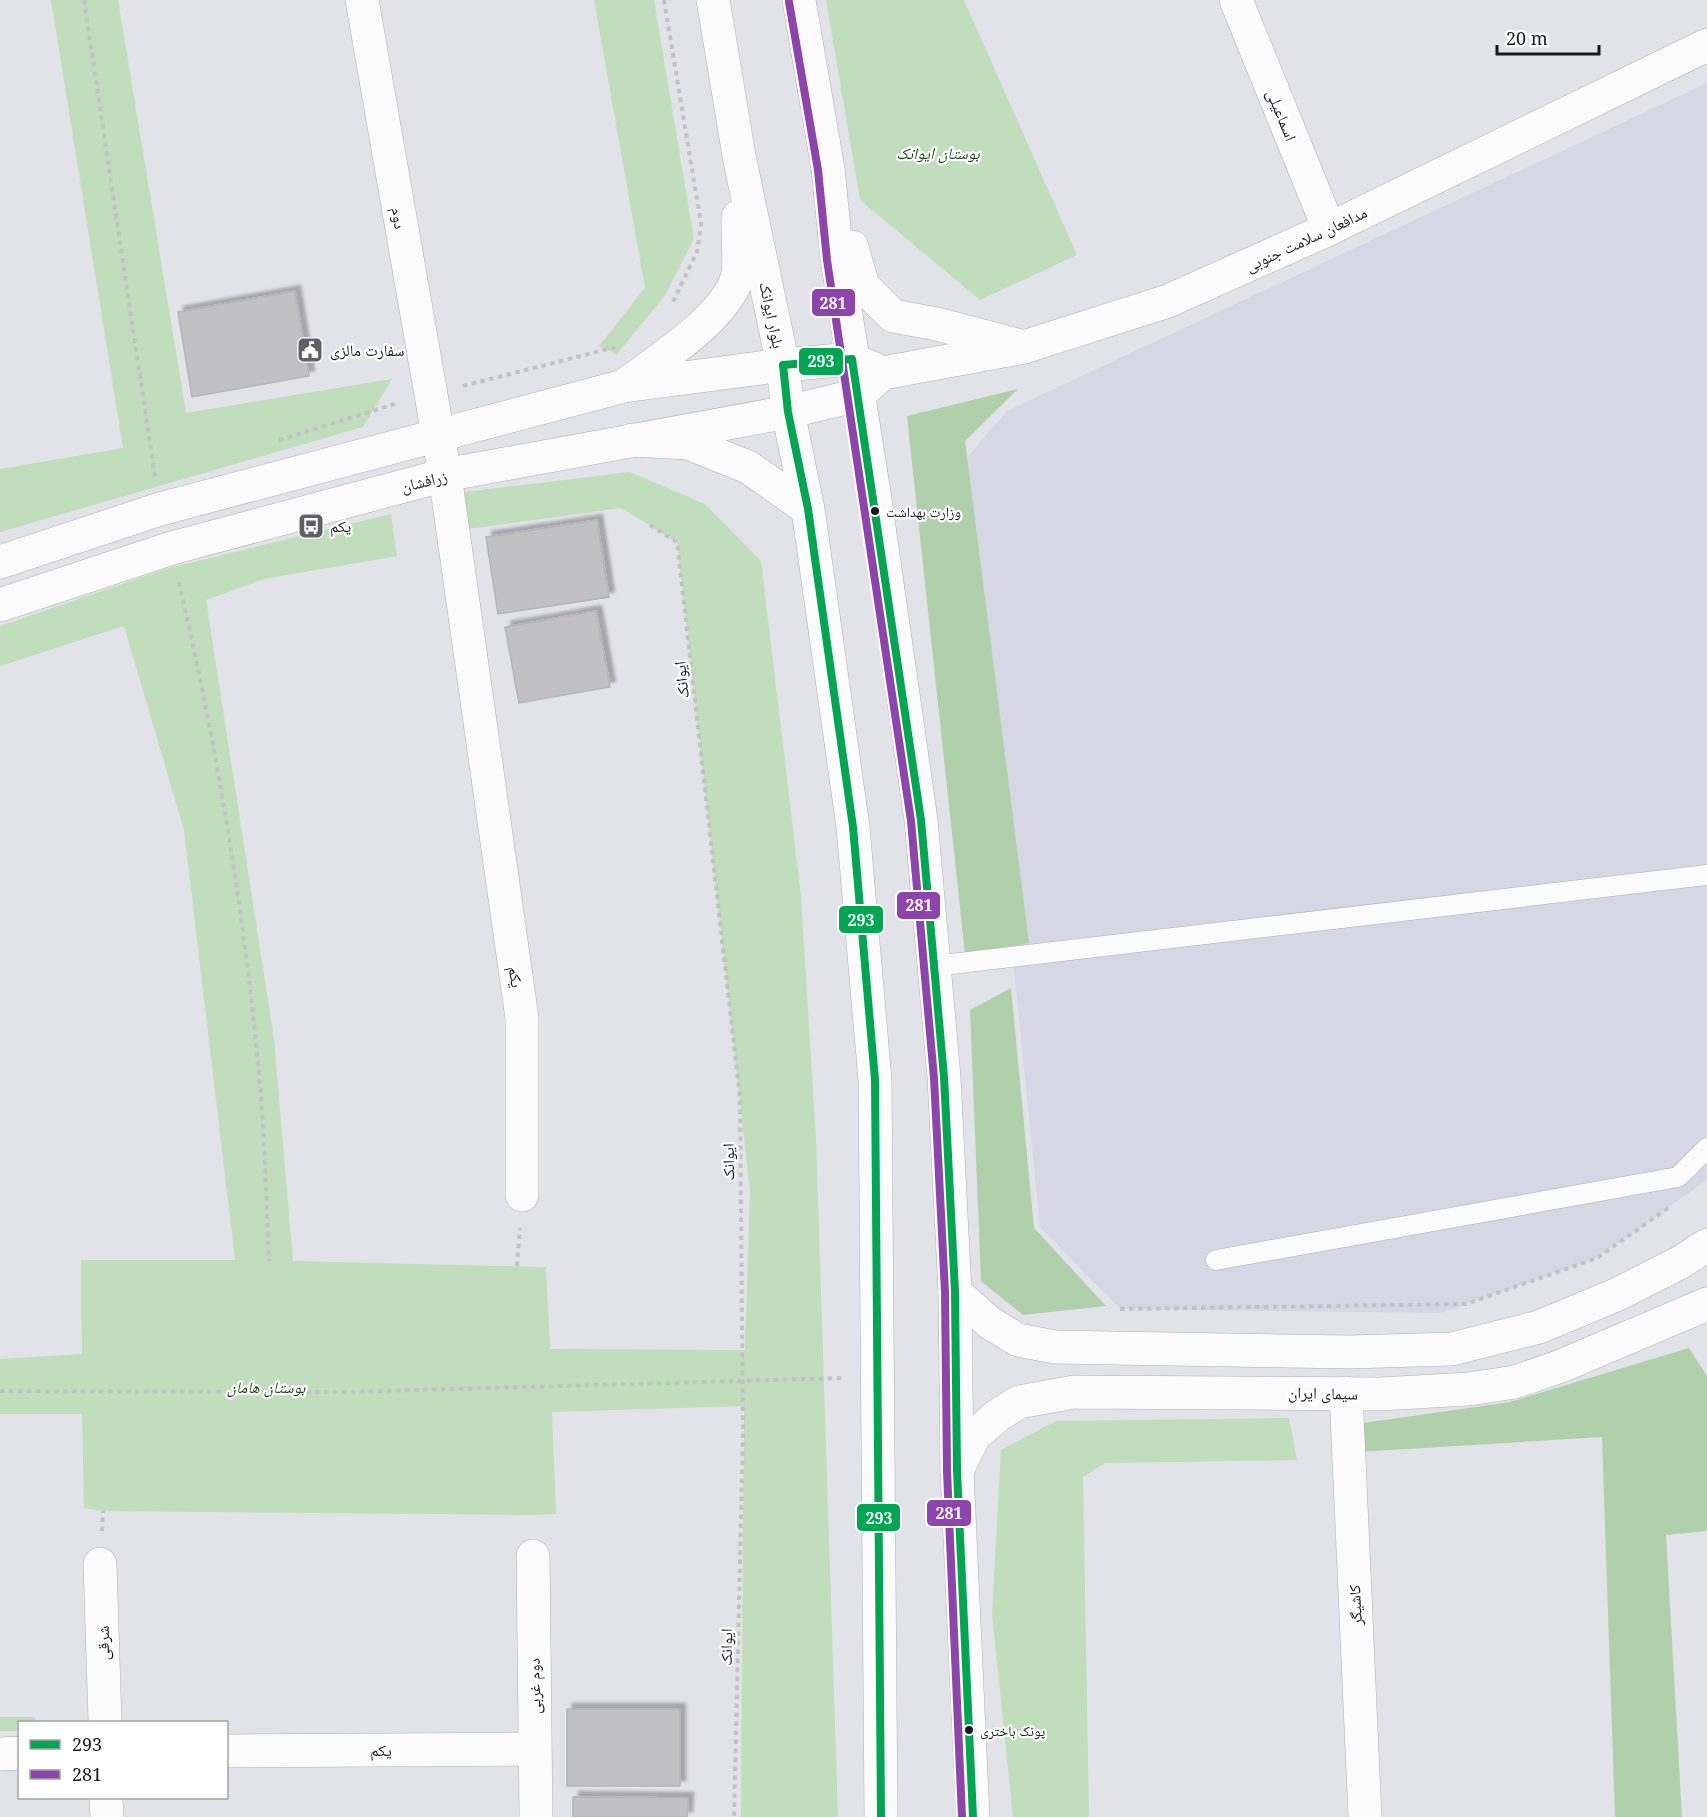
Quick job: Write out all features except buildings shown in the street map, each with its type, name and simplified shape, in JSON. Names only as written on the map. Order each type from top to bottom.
[{"type":"street","name":"دوم","points":[[362,0],[445,475]]},
{"type":"street","name":"بلوار ایوانک","points":[[712,0],[739,156],[783,364],[788,412],[808,509],[853,827],[875,1080],[881,1817]]},
{"type":"street","points":[[799,0],[828,169],[837,258],[921,820],[944,1077],[955,1292],[957,1471],[973,1817]]},
{"type":"street","name":"اسماعیلی","points":[[1236,0],[1329,229]]},
{"type":"street","name":"مدافعان سلامت جنوبی","points":[[883,373],[1023,347],[1167,301],[1329,229],[1707,45]]},
{"type":"street","points":[[624,386],[686,340],[715,313],[737,278],[739,156]]},
{"type":"street","points":[[828,169],[863,286],[893,316],[937,324],[1023,347]]},
{"type":"street","points":[[0,562],[160,509],[624,386],[783,364],[852,359],[883,373],[858,395]]},
{"type":"street","name":"زرافشان","points":[[0,605],[172,548],[445,475],[788,412],[858,395]]},
{"type":"street","points":[[632,440],[688,443],[748,467],[808,509]]},
{"type":"street","name":"یکم","points":[[445,475],[522,1018],[522,1195]]},
{"type":"street","points":[[955,1292],[990,1323],[1018,1340],[1055,1347],[1350,1352],[1452,1350],[1539,1327],[1588,1306],[1694,1253],[1706,1305]]},
{"type":"street","name":"سیمای ایران","points":[[957,1471],[974,1436],[1019,1402],[1074,1392],[1346,1393],[1469,1389],[1515,1382],[1638,1335],[1706,1305]]},
{"type":"street","name":"کاشیگر","points":[[1350,1352],[1346,1393],[1365,1817]]},
{"type":"street","name":"دوم غربی","points":[[533,1556],[536,1817]]},
{"type":"street","name":"شرقی","points":[[100,1564],[105,1721]]},
{"type":"street","name":"یکم","points":[[228,1751],[535,1749]]},
{"type":"street","points":[[0,1754],[18,1753]]},
{"type":"street","points":[[106,1799],[107,1817]]},
{"type":"lane","points":[[934,966],[1707,875]]},
{"type":"lane","points":[[1216,1260],[1678,1177],[1707,1148]]},
{"type":"path","points":[[84,0],[160,509]]},
{"type":"path","points":[[664,0],[701,224],[697,252],[668,314]]},
{"type":"path","name":"ایوانک","points":[[650,525],[677,542],[740,1098],[743,1435],[734,1817]]},
{"type":"path","points":[[172,548],[208,711],[242,917],[260,1077],[269,1261]]},
{"type":"path","points":[[1120,1309],[1466,1304],[1597,1258],[1670,1207]]},
{"type":"path","points":[[0,1391],[345,1392],[846,1378]]},
{"type":"shaded area","points":[[1707,83],[1707,1180],[1597,1258],[1441,1313],[1120,1309],[1040,1227],[963,462],[1007,411]]},
{"type":"green space","points":[[51,0],[118,0],[186,413],[392,379],[363,427],[0,532],[0,469],[123,448]]},
{"type":"green space","points":[[594,0],[654,0],[694,239],[664,297],[617,354],[599,346],[645,288]]},
{"type":"green space","name":"بوستان ایوانک","points":[[826,0],[964,0],[1077,255],[980,300],[860,200]]},
{"type":"green space","points":[[1018,389],[965,441],[1029,943],[965,954],[907,416]]},
{"type":"green space","name":"بوستان هامان","points":[[630,472],[705,504],[761,561],[801,896],[816,1139],[838,1817],[741,1817],[744,1406],[552,1412],[556,1514],[531,1515],[103,1511],[84,1508],[82,1414],[0,1414],[0,1359],[82,1354],[81,1260],[235,1260],[184,830],[124,626],[0,666],[0,626],[169,568],[391,514],[397,556],[264,579],[206,600],[274,1039],[293,1261],[546,1267],[550,1349],[745,1350],[750,1191],[677,542],[621,508],[468,529],[464,492]]},
{"type":"green space","points":[[1011,988],[1034,1228],[1106,1306],[1023,1315],[981,1281],[970,1010]]},
{"type":"green space","points":[[1689,1348],[1707,1376],[1707,1531],[1666,1535],[1682,1817],[1615,1817],[1602,1437],[1358,1452],[1356,1424],[1510,1402]]},
{"type":"green space","points":[[1289,1418],[1297,1460],[1105,1463],[1083,1477],[1089,1817],[1013,1817],[992,1614],[1001,1450],[1056,1421]]},
{"type":"green space","points":[[0,1717],[35,1717],[37,1721],[18,1721],[18,1731],[0,1731]]},
{"type":"transit line","name":"281","points":[[789,2],[818,170],[827,260],[911,821],[934,1078],[945,1292],[947,1471],[962,1817]]},
{"type":"transit line","name":"293","points":[[881,1817],[875,1080],[853,827],[808,509],[788,412],[783,365],[852,359],[921,820],[944,1077],[955,1292],[957,1471],[973,1817]]},
{"type":"place","name":"سفارت مالزی","points":[[310,350]]},
{"type":"place","name":"وزارت بهداشت","points":[[875,511]]},
{"type":"place","name":"یکم","points":[[311,526]]},
{"type":"place","name":"پونک باختری","points":[[969,1730]]}]
